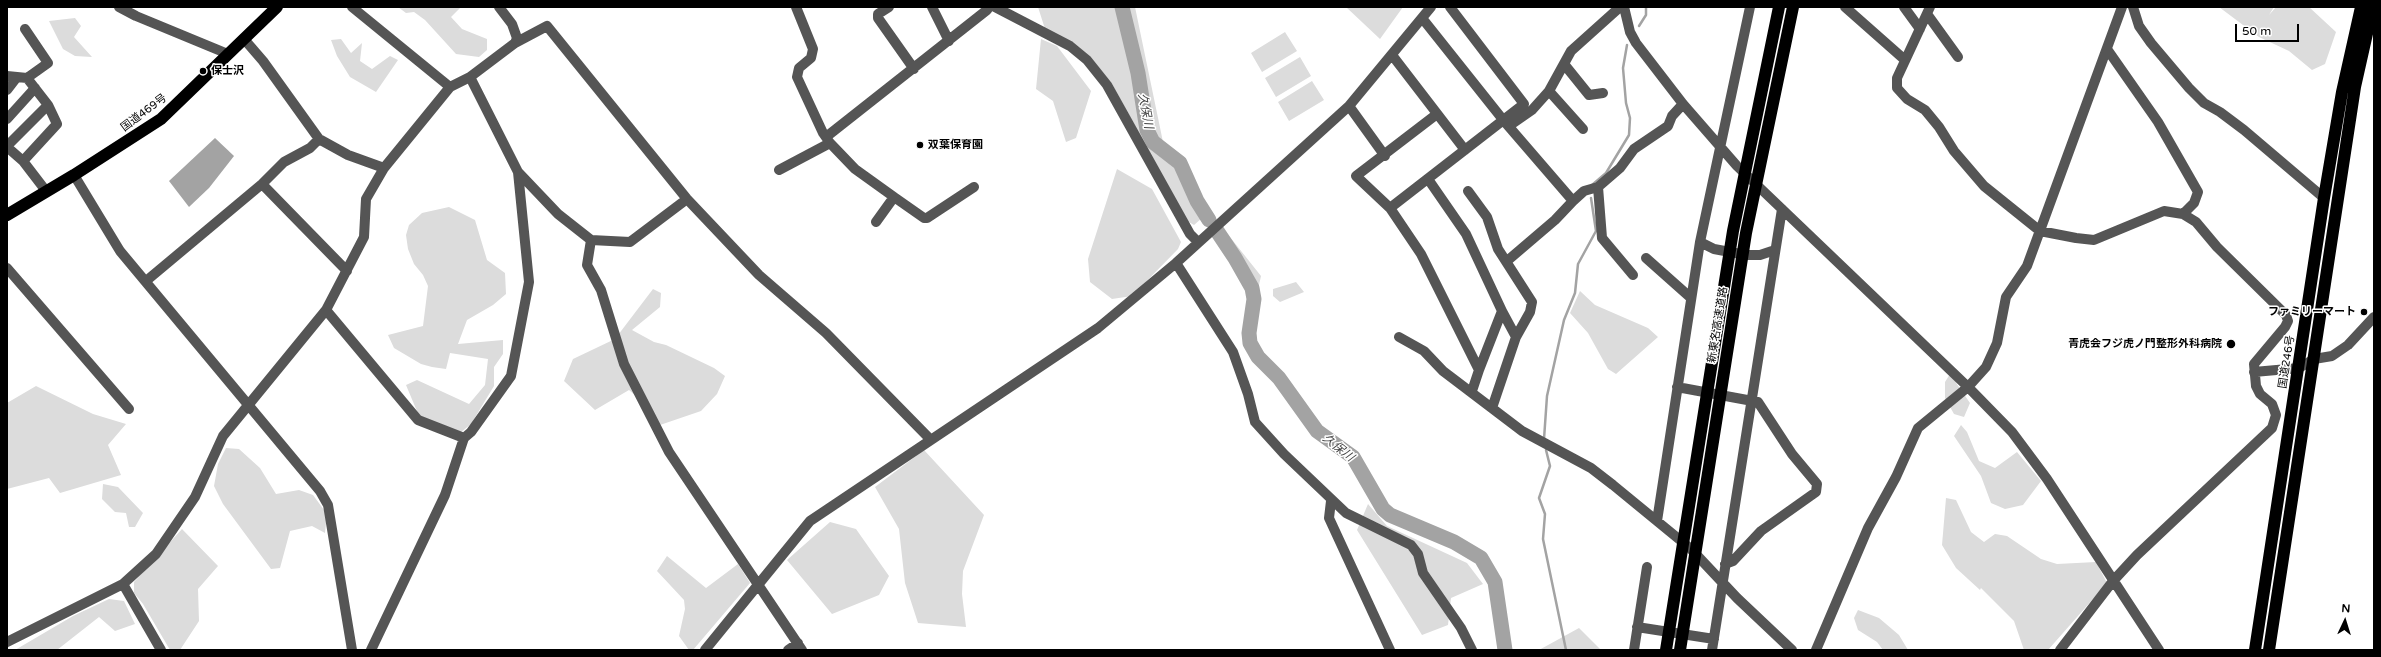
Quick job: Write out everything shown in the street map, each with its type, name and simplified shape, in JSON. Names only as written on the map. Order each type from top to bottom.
[{"type":"highway","name":"国道469号","points":[[7,215],[74,175],[161,119],[277,7]]},
{"type":"highway","name":"新東名高速道路","points":[[1666,650],[1733,231],[1779,7]]},
{"type":"highway","name":"新東名高速道路","points":[[1680,650],[1746,233],[1793,7]]},
{"type":"highway","name":"国道246号","points":[[2255,650],[2324,198],[2342,92],[2361,7]]},
{"type":"highway","points":[[2269,650],[2356,87],[2373,7]]},
{"type":"street","points":[[119,7],[136,16],[228,54]]},
{"type":"street","points":[[352,7],[450,87]]},
{"type":"street","points":[[499,7],[512,24],[517,38],[514,43]]},
{"type":"street","points":[[796,7],[813,49],[811,58],[799,68],[797,77],[828,140],[855,169],[924,218],[927,218],[974,187]]},
{"type":"street","points":[[889,7],[878,14],[878,18],[914,68]]},
{"type":"street","points":[[932,7],[949,41]]},
{"type":"street","points":[[779,170],[828,140],[914,68],[949,41],[988,7]]},
{"type":"street","points":[[995,7],[1070,46],[1087,60],[1107,85],[1190,234],[1198,242]]},
{"type":"street","points":[[705,650],[810,521],[930,439],[1053,360],[1098,328],[1176,263],[1349,106],[1431,7]]},
{"type":"street","points":[[1450,7],[1524,104],[1507,124]]},
{"type":"street","points":[[1390,208],[1465,150],[1532,110],[1549,91],[1571,51],[1620,7]]},
{"type":"street","points":[[1624,7],[1630,32],[1636,43],[1683,104],[1736,166],[1968,386],[2012,432],[2047,479],[2159,650]]},
{"type":"street","points":[[1656,520],[1700,242],[1750,7]]},
{"type":"street","points":[[1845,7],[1905,60]]},
{"type":"street","points":[[1904,7],[1920,29]]},
{"type":"street","points":[[1816,650],[1868,528],[1896,477],[1918,428],[1968,386],[1986,367],[1994,349],[2006,297],[2027,266],[2122,7]]},
{"type":"street","points":[[2133,7],[2139,26],[2151,43],[2189,88],[2204,103],[2220,112],[2244,130],[2324,198]]},
{"type":"street","points":[[1929,11],[1897,78],[1897,88],[1907,99],[1925,110],[1939,127],[1954,151],[1984,186],[2040,231],[2094,240],[2164,211],[2183,214],[2196,222],[2216,247],[2286,315],[2288,322],[2286,327],[2254,364],[2254,372],[2260,394],[2272,404],[2276,415],[2272,428],[2152,540],[2113,581],[2060,650]]},
{"type":"street","points":[[1929,11],[1958,57]]},
{"type":"street","points":[[1422,18],[1507,124],[1573,201]]},
{"type":"street","points":[[7,642],[123,584],[156,554],[183,517],[195,497],[224,436],[250,406],[326,310],[364,237],[366,199],[384,168],[450,87],[470,77],[514,43],[547,26],[687,199],[759,275],[826,333],[930,439]]},
{"type":"street","points":[[7,90],[17,77],[48,62],[25,29]]},
{"type":"street","points":[[244,39],[263,61],[319,138],[348,155],[384,168]]},
{"type":"street","points":[[2107,49],[2158,122],[2198,192],[2194,203],[2183,214]]},
{"type":"street","points":[[1392,55],[1465,150]]},
{"type":"street","points":[[1564,64],[1589,95],[1602,93]]},
{"type":"street","points":[[17,77],[35,88],[48,105],[57,124],[23,161]]},
{"type":"street","points":[[470,77],[518,172],[558,214],[591,240],[630,242],[687,199]]},
{"type":"street","points":[[7,119],[35,88]]},
{"type":"street","points":[[1549,91],[1583,129]]},
{"type":"street","points":[[1507,261],[1555,220],[1584,191],[1598,188],[1620,168],[1634,149],[1668,126],[1672,116],[1683,104]]},
{"type":"street","points":[[46,191],[8,144],[48,105]]},
{"type":"street","points":[[1349,106],[1385,156]]},
{"type":"street","points":[[1437,114],[1385,156],[1356,176],[1390,208],[1421,254],[1478,370]]},
{"type":"street","points":[[146,282],[262,184],[284,162],[310,148],[319,138]]},
{"type":"street","points":[[371,650],[445,495],[464,438],[471,432],[511,376],[529,282],[518,172]]},
{"type":"street","points":[[74,175],[120,250],[320,490],[328,505],[352,650]]},
{"type":"street","points":[[1428,179],[1466,234],[1502,311],[1516,337]]},
{"type":"street","points":[[262,184],[347,271]]},
{"type":"street","points":[[1598,188],[1602,238],[1633,275]]},
{"type":"street","points":[[1468,191],[1487,217],[1498,249],[1532,302],[1530,312],[1516,337],[1492,408]]},
{"type":"street","points":[[876,222],[894,197]]},
{"type":"street","points":[[1712,650],[1750,399],[1782,209]]},
{"type":"street","points":[[591,240],[587,265],[601,290],[624,364],[669,452],[800,647],[788,650]]},
{"type":"street","points":[[1700,242],[1714,249],[1746,255],[1760,255],[1775,250]]},
{"type":"street","points":[[1646,258],[1690,298]]},
{"type":"street","points":[[1176,263],[1233,352],[1243,376],[1255,422],[1331,501],[1346,513],[1411,545],[1418,554],[1423,573],[1461,628],[1472,650]]},
{"type":"street","points":[[7,268],[129,409]]},
{"type":"street","points":[[326,310],[418,420],[464,438]]},
{"type":"street","points":[[1472,391],[1478,370],[1502,311]]},
{"type":"street","points":[[2254,372],[2299,368],[2314,359],[2332,356],[2348,345],[2374,317]]},
{"type":"street","points":[[1399,337],[1424,351],[1443,371],[1535,439],[1591,468],[1691,549],[1722,583],[1792,650]]},
{"type":"street","points":[[1677,387],[1750,399],[1758,402],[1792,454],[1817,484],[1816,492],[1766,526],[1733,561],[1725,564]]},
{"type":"street","points":[[1331,501],[1330,518],[1390,650]]},
{"type":"street","points":[[1634,650],[1647,567]]},
{"type":"street","points":[[123,584],[161,650]]},
{"type":"street","points":[[1637,627],[1714,639]]},
{"type":"shaded area","points":[[398,7],[461,7],[451,17],[462,29],[487,39],[487,50],[479,57],[456,54],[425,20],[414,12],[406,13]]},
{"type":"shaded area","points":[[1038,7],[1135,7],[1163,142],[1183,162],[1209,212],[1194,225],[1187,221],[1111,82],[1045,29]]},
{"type":"shaded area","points":[[1346,7],[1403,7],[1380,39]]},
{"type":"shaded area","points":[[2219,7],[2274,7],[2269,15],[2276,7],[2309,7],[2336,32],[2325,64],[2312,70],[2289,51],[2259,37]]},
{"type":"shaded area","points":[[75,18],[81,26],[74,37],[92,57],[75,56],[63,49],[49,21]]},
{"type":"shaded area","points":[[1285,32],[1297,51],[1262,72],[1251,53]]},
{"type":"shaded area","points":[[341,39],[351,53],[362,43],[360,61],[372,69],[390,56],[398,60],[376,92],[350,77],[337,56],[331,40]]},
{"type":"shaded area","points":[[1041,39],[1057,46],[1091,91],[1076,138],[1066,142],[1053,101],[1036,89]]},
{"type":"shaded area","points":[[1300,57],[1311,76],[1276,97],[1265,78]]},
{"type":"shaded area","points":[[1312,81],[1324,100],[1289,121],[1278,102]]},
{"type":"shaded area","points":[[215,138],[234,156],[209,188],[189,207],[169,181]]},
{"type":"shaded area","points":[[1117,169],[1152,189],[1181,242],[1178,249],[1132,296],[1112,299],[1090,282],[1088,259]]},
{"type":"shaded area","points":[[449,207],[475,220],[487,260],[505,273],[506,294],[493,305],[467,320],[458,344],[503,340],[503,354],[494,367],[494,386],[471,424],[460,433],[419,416],[406,385],[417,380],[469,404],[485,385],[488,359],[450,353],[446,369],[432,367],[421,364],[394,348],[388,335],[423,326],[428,286],[423,275],[414,264],[408,249],[406,235],[409,225],[422,213]]},
{"type":"shaded area","points":[[1222,227],[1261,276],[1257,294],[1216,234]]},
{"type":"shaded area","points":[[1296,282],[1304,292],[1280,302],[1273,296],[1273,289]]},
{"type":"shaded area","points":[[653,289],[661,293],[660,307],[632,330],[654,342],[666,345],[714,368],[725,376],[717,394],[701,411],[660,425],[644,403],[629,390],[595,410],[564,381],[573,359],[615,339]]},
{"type":"shaded area","points":[[1580,291],[1595,305],[1648,328],[1658,337],[1616,374],[1608,369],[1588,333],[1570,313]]},
{"type":"shaded area","points":[[1950,374],[1970,403],[1964,417],[1954,414],[1945,398],[1945,382]]},
{"type":"shaded area","points":[[36,386],[93,414],[126,424],[108,445],[121,475],[60,493],[49,478],[7,489],[7,403]]},
{"type":"shaded area","points":[[1961,425],[1967,432],[1979,461],[1995,468],[2017,452],[2041,481],[2023,505],[2005,509],[1991,503],[1981,476],[1954,436]]},
{"type":"shaded area","points":[[226,448],[239,449],[260,468],[276,494],[299,490],[313,495],[327,514],[325,533],[312,526],[290,531],[280,568],[271,569],[223,504],[214,486],[218,464]]},
{"type":"shaded area","points":[[924,450],[984,515],[963,571],[962,594],[966,627],[918,623],[905,583],[899,529],[875,487]]},
{"type":"shaded area","points":[[103,484],[118,487],[143,513],[135,527],[129,527],[126,513],[115,512],[102,499]]},
{"type":"shaded area","points":[[1946,498],[1956,500],[1971,532],[1984,542],[1995,534],[2007,536],[2041,559],[2057,564],[2096,562],[2107,583],[2048,650],[2024,650],[2014,621],[1981,588],[1980,590],[1956,568],[1942,545]]},
{"type":"shaded area","points":[[1368,504],[1387,526],[1467,563],[1483,584],[1451,598],[1448,625],[1422,635],[1357,530]]},
{"type":"shaded area","points":[[830,522],[856,529],[889,576],[879,595],[832,614],[787,560]]},
{"type":"shaded area","points":[[182,529],[218,566],[198,589],[199,621],[180,650],[170,650],[143,604],[134,593],[134,582]]},
{"type":"shaded area","points":[[667,556],[706,588],[738,564],[750,583],[693,650],[689,650],[679,636],[685,609],[684,600],[657,571]]},
{"type":"shaded area","points":[[109,599],[124,601],[135,624],[115,631],[99,617],[57,650],[15,650],[73,616]]},
{"type":"shaded area","points":[[1858,610],[1879,618],[1899,635],[1908,650],[1883,650],[1877,642],[1858,630],[1854,618]]},
{"type":"shaded area","points":[[1579,628],[1601,650],[1539,650]]},
{"type":"waterway","name":"久保川","points":[[1122,7],[1138,73],[1147,130],[1153,142],[1180,163],[1197,201],[1209,220]]},
{"type":"waterway","points":[[1639,26],[1646,15],[1646,7]]},
{"type":"waterway","points":[[1592,185],[1606,173],[1629,135],[1630,118],[1626,103],[1623,68],[1627,45]]},
{"type":"waterway","points":[[1544,439],[1547,396],[1564,320],[1575,293],[1578,264],[1596,231],[1591,198]]},
{"type":"waterway","name":"久保川","points":[[1217,231],[1235,258],[1252,288],[1254,299],[1249,333],[1250,343],[1258,357],[1279,378],[1317,431],[1353,457],[1383,509],[1390,515],[1454,542],[1481,558],[1495,582],[1505,650]]},
{"type":"waterway","points":[[1546,450],[1550,466],[1539,498],[1545,514],[1543,539],[1566,650]]},
{"type":"place","name":"保士沢","points":[[203,71]]},
{"type":"place","name":"双葉保育園","points":[[920,145]]},
{"type":"place","name":"ファミリーマート","points":[[2364,312]]},
{"type":"place","name":"青虎会フジ虎ノ門整形外科病院","points":[[2231,344]]}]
